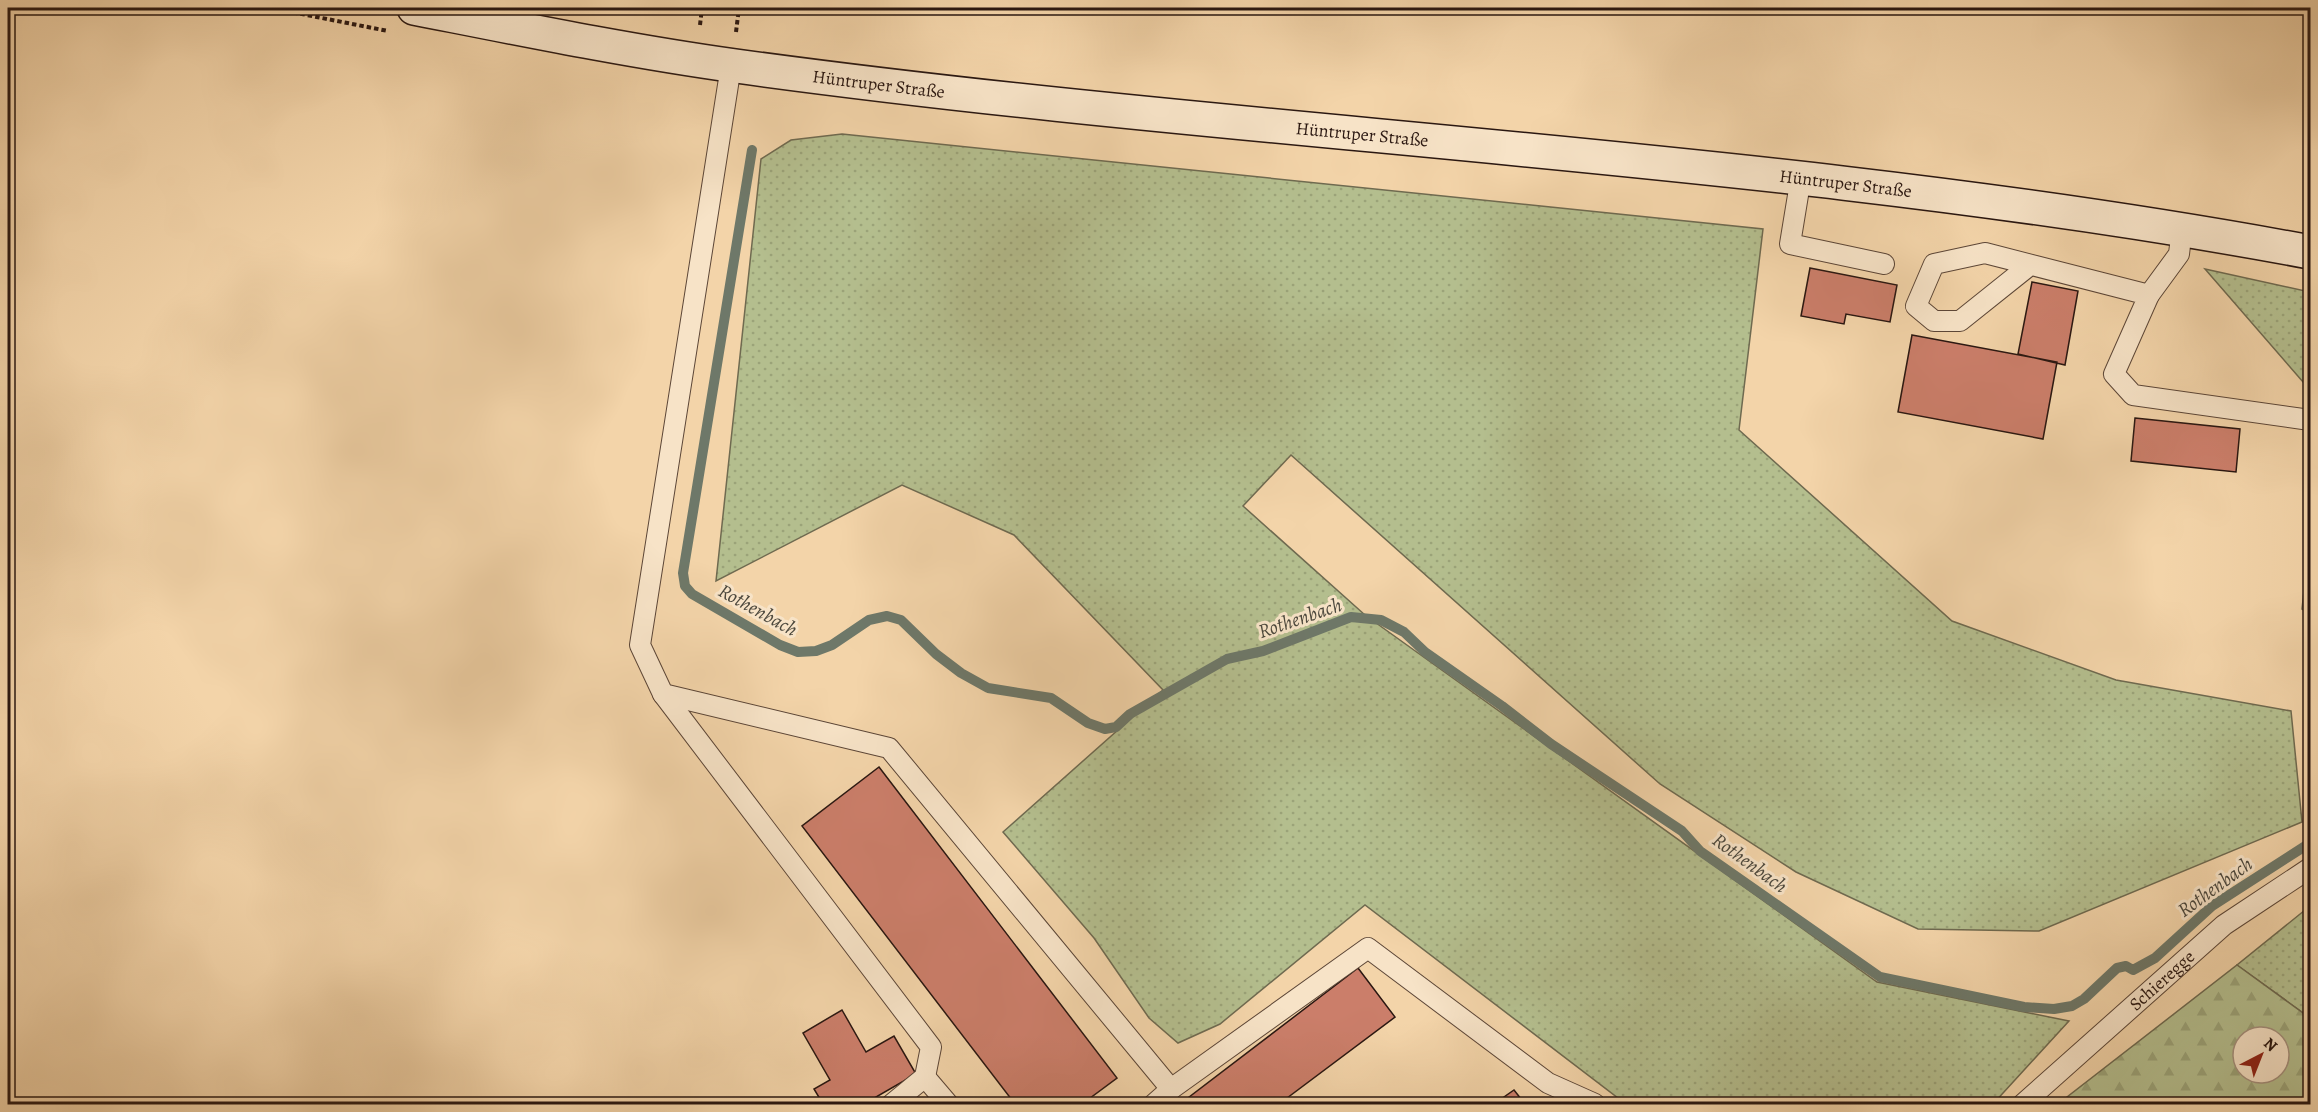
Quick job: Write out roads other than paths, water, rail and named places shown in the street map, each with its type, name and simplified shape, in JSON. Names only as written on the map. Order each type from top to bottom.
[{"type":"street","name":"Hüntruper Straße","points":[[414,8],[731,66],[965,94],[1801,177],[2030,205],[2182,228],[2310,252]]},
{"type":"lane","points":[[731,66],[640,645],[663,694],[931,1047],[925,1077],[892,1104]]},
{"type":"lane","points":[[1801,177],[1790,244],[1884,264]]},
{"type":"lane","points":[[2182,228],[2179,254],[2149,295],[2114,374],[2133,395],[2310,420]]},
{"type":"lane","points":[[2030,265],[1960,321],[1934,321],[1916,306],[1934,264],[1985,253],[2149,295]]},
{"type":"lane","points":[[663,694],[889,748],[1171,1089]]},
{"type":"lane","name":"Schieregge","points":[[2022,1104],[2224,925],[2310,868]]},
{"type":"lane","points":[[1154,1104],[1171,1089],[1368,948],[1548,1083],[1595,1104]]},
{"type":"lane","points":[[925,1077],[948,1104]]},
{"type":"waterway","name":"Rothenbach","points":[[752,150],[683,573],[685,586],[692,594],[780,645],[798,652],[816,651],[832,645],[869,620],[887,616],[901,620],[936,654],[961,673],[988,688],[1051,698],[1088,723],[1105,729],[1116,727],[1130,714],[1227,659],[1263,651],[1351,617],[1381,620],[1404,632],[1425,652],[1551,744],[1682,831],[1700,851],[1880,977],[2024,1007],[2054,1009],[2072,1006],[2084,999],[2117,968],[2126,966],[2133,970],[2155,958],[2212,906],[2310,843]]}]
